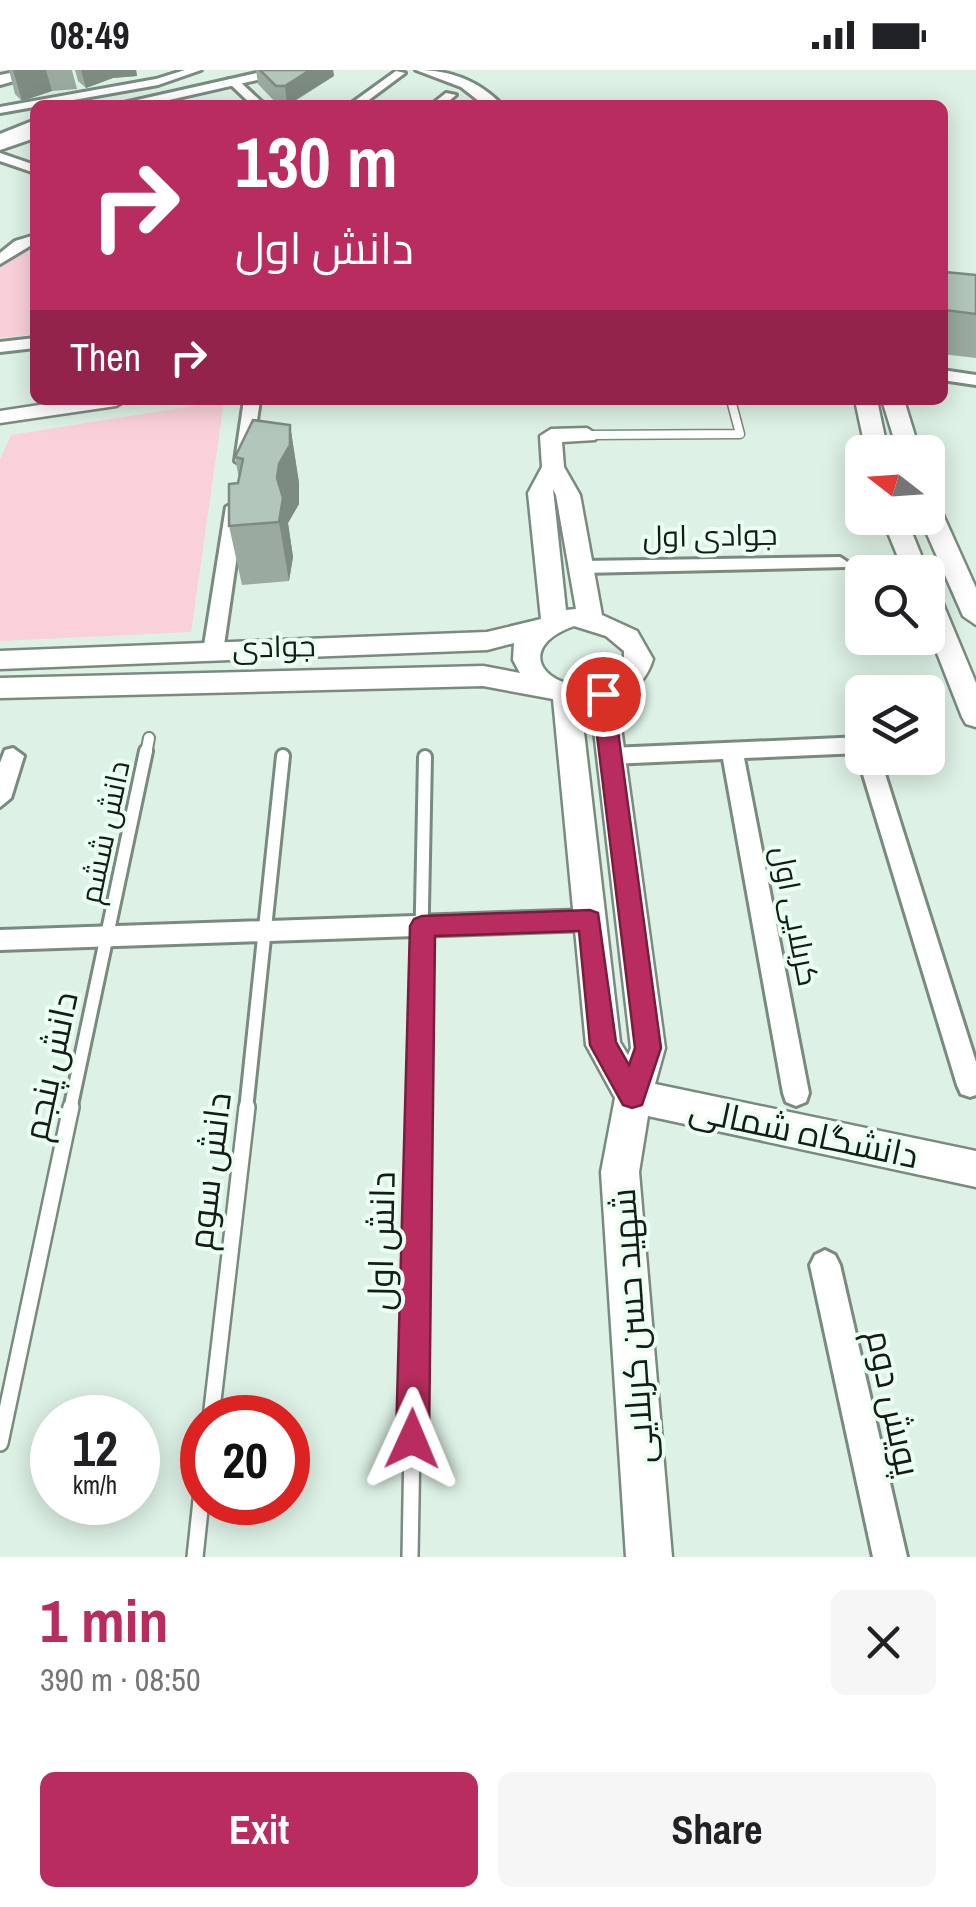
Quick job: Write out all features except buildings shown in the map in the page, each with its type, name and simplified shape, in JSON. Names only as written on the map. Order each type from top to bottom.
[{"type":"main road","points":[[122,97],[292,70]]},
{"type":"main road","points":[[424,70],[468,84],[488,100]]},
{"type":"main road","points":[[8,83],[54,72]]},
{"type":"main road","points":[[0,146],[30,134]]},
{"type":"street","points":[[92,100],[122,97],[168,70]]},
{"type":"street","points":[[100,86],[196,70]]},
{"type":"street","points":[[361,100],[400,73]]},
{"type":"street","points":[[232,81],[253,100]]},
{"type":"street","points":[[0,92],[4,109],[30,106]]},
{"type":"street","points":[[444,100],[450,95]]},
{"type":"street","points":[[0,138],[30,125]]},
{"type":"street","points":[[0,157],[30,166]]},
{"type":"street","points":[[0,260],[20,244],[30,241]]},
{"type":"street","points":[[0,348],[30,344]]},
{"type":"street","points":[[948,376],[976,380]]},
{"type":"street","points":[[0,417],[82,405]]},
{"type":"street","points":[[211,666],[251,405]]},
{"type":"street","points":[[867,405],[873,435]]},
{"type":"street","points":[[895,405],[904,435]]},
{"type":"street","points":[[587,436],[551,436],[554,467],[568,494],[590,618]]},
{"type":"street","points":[[547,625],[540,493],[554,467]]},
{"type":"street","points":[[940,535],[976,616]]},
{"type":"street","name":"جوادی اول","points":[[582,567],[840,563]]},
{"type":"street","points":[[590,618],[622,630],[638,653],[638,666],[631,678],[603,694],[557,691],[526,665],[524,652],[529,639],[547,625],[590,618]]},
{"type":"street","name":"جوادی","points":[[0,688],[487,641],[547,625]]},
{"type":"street","points":[[945,641],[976,717]]},
{"type":"street","name":"جوادی","points":[[0,660],[483,676],[557,691]]},
{"type":"street","points":[[557,691],[590,920],[603,1045],[632,1096]]},
{"type":"street","name":"شهید حسن کربلایی","points":[[603,694],[648,1048],[632,1096],[620,1172],[649,1557]]},
{"type":"street","points":[[611,756],[845,746]]},
{"type":"street","name":"کربلایی اول","points":[[732,751],[796,1093]]},
{"type":"street","points":[[0,798],[13,756]]},
{"type":"street","points":[[875,775],[970,1085]]},
{"type":"street","points":[[0,940],[590,920]]},
{"type":"street","name":"دانشگاه شمالی","points":[[632,1096],[976,1169]]},
{"type":"street","name":"پویش دوم","points":[[825,1264],[890,1557]]},
{"type":"lane","points":[[587,436],[740,434],[731,405]]},
{"type":"lane","name":"دانش ششم","points":[[108,937],[149,738]]},
{"type":"lane","name":"دانش سوم","points":[[214,1395],[267,932],[283,756]]},
{"type":"lane","name":"دانش اول","points":[[410,1557],[425,757]]},
{"type":"lane","name":"دانش پنجم","points":[[0,1444],[108,937]]},
{"type":"lane","points":[[195,1557],[198,1525]]},
{"type":"shaded area","points":[[30,246],[30,335],[0,338],[0,266]]},
{"type":"shaded area","points":[[199,405],[223,405],[191,632],[0,641],[0,460],[11,435]]},
{"type":"route","points":[[412,1439],[422,926],[590,920],[603,1045],[632,1096],[648,1048],[603,694]]}]
